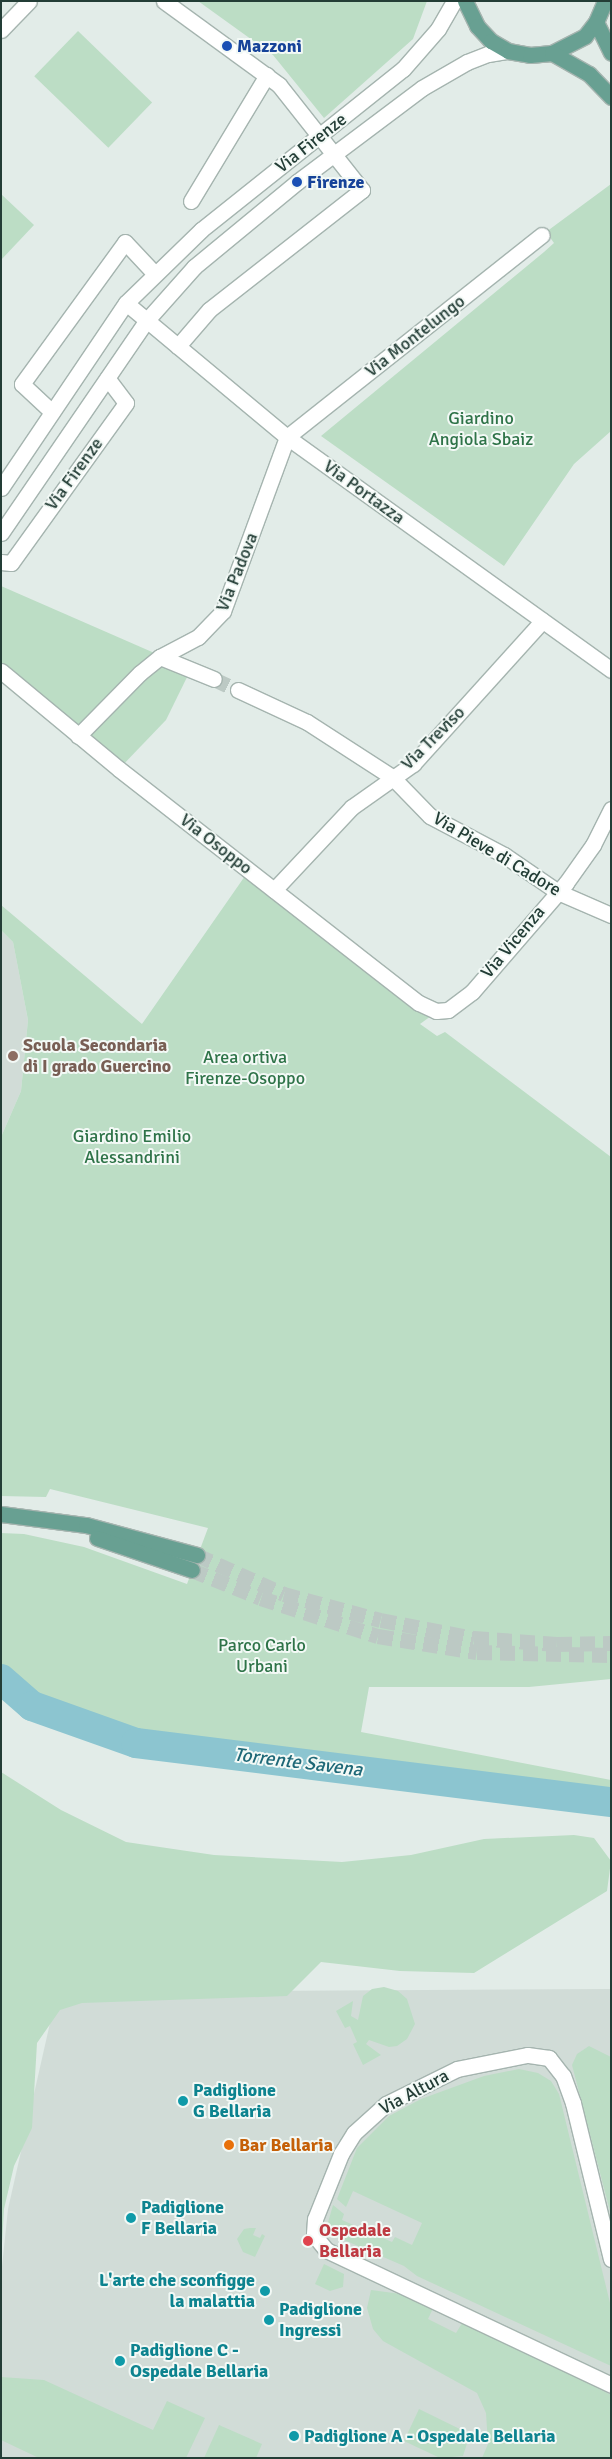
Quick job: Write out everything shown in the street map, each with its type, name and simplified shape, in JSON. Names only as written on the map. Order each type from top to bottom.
[{"type":"main road","points":[[465,1],[476,26],[491,41],[508,50],[530,55],[552,54],[584,36],[596,22],[605,1]]},
{"type":"main road","points":[[596,22],[611,53]]},
{"type":"main road","points":[[552,54],[589,74],[611,97]]},
{"type":"main road","points":[[1,1514],[42,1517],[86,1525],[197,1555]]},
{"type":"main road","points":[[42,1517],[192,1570]]},
{"type":"street","points":[[1,30],[30,1]]},
{"type":"street","points":[[164,1],[267,75],[334,155]]},
{"type":"street","name":"Via Firenze","points":[[1,488],[126,303],[154,273],[201,230],[404,69],[438,30],[454,1]]},
{"type":"street","name":"Via Firenze","points":[[1,533],[147,320],[212,250],[334,155],[446,73],[488,54],[508,50]]},
{"type":"street","points":[[192,201],[267,75]]},
{"type":"street","name":"Via Firenze","points":[[178,346],[209,310],[362,190],[334,155]]},
{"type":"street","name":"Via Montelungo","points":[[288,436],[542,235]]},
{"type":"street","points":[[52,412],[22,384],[125,242],[154,273]]},
{"type":"street","name":"Via Portazza","points":[[126,303],[288,436],[611,670]]},
{"type":"street","name":"Via Firenze","points":[[1,562],[11,563],[126,402],[107,378]]},
{"type":"street","name":"Via Padova","points":[[78,736],[160,657],[198,637],[223,611],[288,436]]},
{"type":"street","name":"Via Treviso","points":[[274,890],[352,807],[413,764],[542,621]]},
{"type":"street","points":[[160,657],[214,679]]},
{"type":"street","name":"Via Osoppo","points":[[1,671],[78,736],[274,890],[419,1003],[436,1011]]},
{"type":"street","name":"Via Pieve di Cadore","points":[[238,690],[306,722],[392,778],[430,816],[504,855],[558,892],[611,915]]},
{"type":"street","name":"Via Vicenza","points":[[436,1011],[448,1010],[472,992],[580,867],[611,809]]},
{"type":"street","name":"Via Altura","points":[[611,2259],[573,2103],[563,2076],[549,2058],[527,2055],[457,2070],[386,2104],[354,2133],[340,2154],[315,2219],[314,2235],[326,2250],[604,2378],[611,2385]]},
{"type":"shaded area","name":"Scuola Secondaria di I grado Guercino","points":[[1,930],[13,942],[28,1020],[21,1091],[1,1137]]},
{"type":"shaded area","name":"Ospedale Bellaria","points":[[611,1989],[611,2458],[1,2458],[1,2276],[8,2209],[57,1992]]},
{"type":"green space","points":[[198,1],[427,1],[413,39],[324,118],[273,55]]},
{"type":"green space","points":[[78,31],[152,103],[108,148],[34,76]]},
{"type":"green space","name":"Giardino Angiola Sbaiz","points":[[611,184],[611,431],[574,464],[504,566],[321,436],[544,252],[554,243],[546,232]]},
{"type":"green space","points":[[1,194],[34,225],[1,260]]},
{"type":"green space","points":[[1,586],[191,669],[166,720],[119,769],[1,671]]},
{"type":"green space","points":[[245,876],[431,1016],[420,1024],[437,1036],[445,1032],[611,1157],[611,1679],[529,1687],[369,1687],[361,1732],[611,1780],[611,1802],[136,1743],[32,1706],[1,1679],[1,1533],[24,1534],[84,1547],[187,1584],[208,1528],[50,1489],[46,1497],[1,1496],[1,1137],[21,1091],[28,1020],[13,942],[1,930],[1,905],[142,1024]]},
{"type":"green space","points":[[1,1772],[61,1810],[126,1842],[214,1855],[342,1862],[411,1855],[484,1839],[574,1835],[594,1838],[611,1861],[607,1891],[474,1973],[400,1971],[321,1962],[287,1996],[82,2003],[60,2010],[37,2043],[32,2128],[14,2166],[4,2209],[1,2261]]},
{"type":"green space","points":[[384,1987],[398,1991],[407,1999],[415,2024],[407,2039],[397,2046],[389,2047],[369,2040],[366,2044],[381,2055],[363,2065],[353,2044],[357,2042],[350,2026],[345,2028],[336,2011],[353,2001],[351,2016],[358,2020],[363,1996],[372,1989]]},
{"type":"green space","points":[[589,2046],[611,2057],[611,2215],[572,2065],[577,2054]]},
{"type":"green space","points":[[519,2069],[538,2073],[551,2081],[559,2094],[611,2307],[611,2366],[417,2276],[404,2266],[335,2236],[327,2226],[333,2205],[344,2214],[342,2220],[392,2242],[395,2237],[412,2245],[422,2223],[353,2191],[346,2207],[337,2199],[357,2148],[389,2116],[421,2099],[484,2076]]},
{"type":"green space","points":[[256,2228],[253,2235],[260,2238],[262,2234],[265,2236],[255,2257],[243,2252],[237,2239],[244,2229]]},
{"type":"green space","points":[[324,2264],[344,2274],[343,2287],[330,2291],[315,2284]]},
{"type":"green space","points":[[371,2290],[416,2296],[435,2304],[428,2319],[456,2333],[464,2320],[611,2395],[611,2458],[482,2458],[488,2444],[486,2413],[477,2393],[383,2341],[373,2329],[367,2308]]},
{"type":"green space","points":[[1,2377],[44,2380],[153,2430],[167,2401],[205,2418],[186,2458],[39,2458],[1,2440]]},
{"type":"green space","points":[[419,2409],[470,2434],[463,2456],[440,2458],[404,2441]]},
{"type":"green space","points":[[219,2425],[262,2444],[256,2458],[204,2458]]},
{"type":"waterway","name":"Torrente Savena","points":[[1,1679],[32,1706],[136,1743],[611,1802]]},
{"type":"tunnel","points":[[214,679],[238,690]]},
{"type":"tunnel","points":[[197,1555],[284,1594],[381,1620],[474,1638],[557,1644],[611,1643]]},
{"type":"tunnel","points":[[192,1570],[261,1598],[378,1636],[477,1652],[611,1655]]},
{"type":"place","name":"Mazzoni","points":[[227,46]]},
{"type":"place","name":"Firenze","points":[[297,182]]},
{"type":"place","name":"Scuola Secondaria di I grado Guercino","points":[[13,1056]]},
{"type":"place","name":"Padiglione G Bellaria","points":[[183,2101]]},
{"type":"place","name":"Bar Bellaria","points":[[229,2145]]},
{"type":"place","name":"Padiglione F Bellaria","points":[[131,2218]]},
{"type":"place","name":"Ospedale Bellaria","points":[[308,2241]]},
{"type":"place","name":"L'arte che sconfigge la malattia","points":[[265,2291]]},
{"type":"place","name":"Padiglione Ingressi","points":[[269,2320]]},
{"type":"place","name":"Padiglione C - Ospedale Bellaria","points":[[120,2361]]},
{"type":"place","name":"Padiglione A - Ospedale Bellaria","points":[[294,2436]]},
{"type":"park label","name":"Area ortiva Firenze-Osoppo","points":[[245,1068]]},
{"type":"park label","name":"Giardino Emilio Alessandrini","points":[[132,1147]]},
{"type":"park label","name":"Parco Carlo Urbani","points":[[262,1656]]}]
